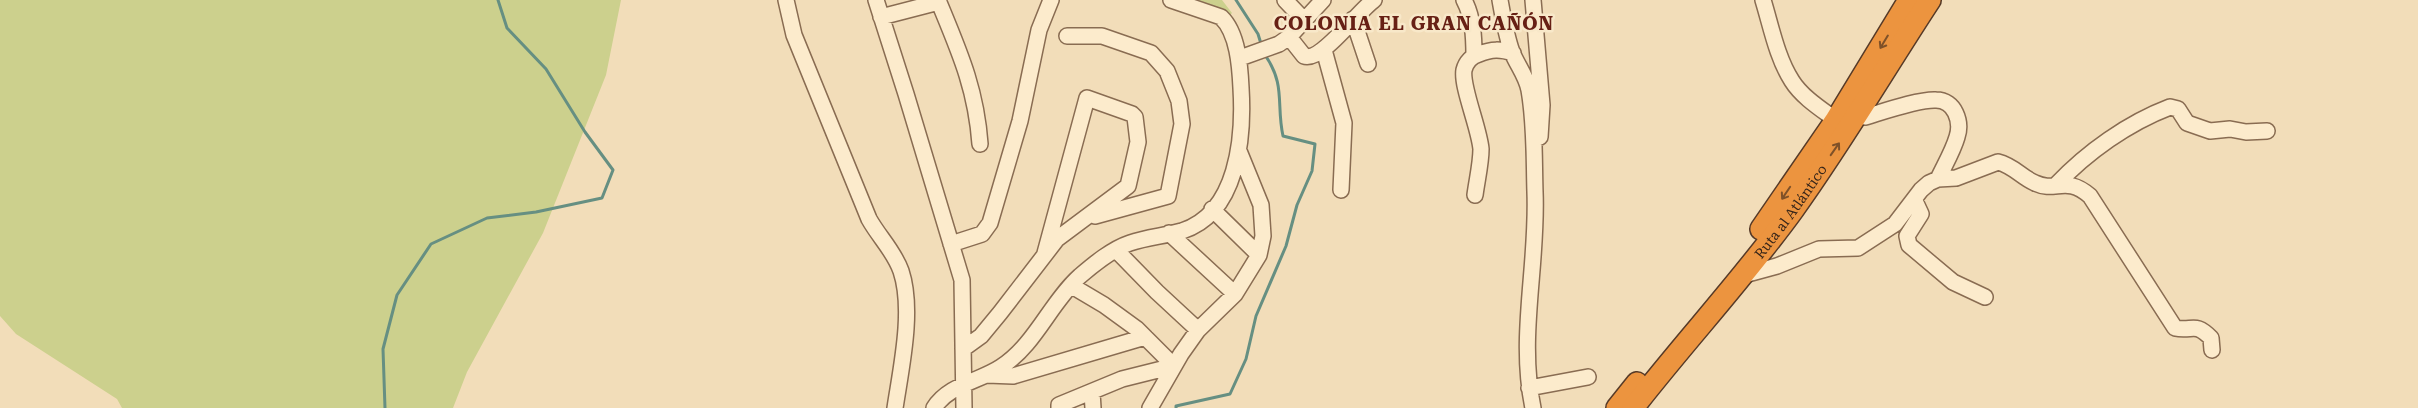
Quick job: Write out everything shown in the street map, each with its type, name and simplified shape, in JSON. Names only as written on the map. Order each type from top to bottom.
[{"type":"highway","name":"Ruta al Atlántico","points":[[1617,408],[1760,230],[1836,120],[1909,0]]},
{"type":"highway","name":"Ruta al Atlántico","points":[[1633,408],[1744,274],[1793,210],[1857,115],[1930,0]]},
{"type":"street","points":[[786,0],[794,35],[870,219],[878,235],[893,252],[902,272],[906,301],[904,343],[896,408]]},
{"type":"street","points":[[876,0],[962,280],[964,408]]},
{"type":"street","points":[[951,244],[982,234],[990,223],[1020,121],[1039,30],[1051,0]]},
{"type":"street","points":[[934,408],[944,396],[1001,367],[1030,341],[1078,278],[1116,250],[1129,243],[1182,231],[1200,222],[1212,209],[1234,174],[1238,151],[1243,57],[1226,22],[1221,17],[1171,0]]},
{"type":"street","points":[[1285,0],[1304,20]]},
{"type":"street","points":[[1243,57],[1284,40],[1323,0]]},
{"type":"street","points":[[1284,40],[1308,57],[1324,50],[1374,0]]},
{"type":"street","points":[[1464,0],[1469,10],[1474,37],[1474,56]]},
{"type":"street","points":[[1500,0],[1513,53],[1521,66],[1529,89],[1536,193],[1536,234],[1527,322],[1529,388],[1533,408]]},
{"type":"street","points":[[1533,0],[1542,105],[1536,193]]},
{"type":"street","points":[[1763,0],[1785,68],[1792,82],[1803,94],[1836,120]]},
{"type":"street","points":[[881,17],[938,1],[963,59],[978,116],[980,144]]},
{"type":"street","points":[[1353,19],[1368,64]]},
{"type":"street","points":[[1067,36],[1102,36],[1151,53],[1167,71],[1182,114],[1182,124],[1168,196],[1084,219]]},
{"type":"street","points":[[1324,50],[1344,123],[1341,190]]},
{"type":"street","points":[[1475,195],[1481,150],[1476,121],[1464,75],[1467,62],[1474,56],[1491,50],[1513,53]]},
{"type":"street","points":[[963,350],[981,336],[1045,253],[1065,231],[1128,186],[1138,142],[1135,117],[1087,98],[1045,253]]},
{"type":"street","points":[[1857,115],[1865,117],[1926,100],[1938,100],[1947,104],[1956,112],[1960,124],[1957,138],[1938,179]]},
{"type":"street","points":[[2056,184],[2073,167],[2120,132],[2170,107],[2178,109],[2187,123],[2210,131],[2230,129],[2246,132],[2267,131]]},
{"type":"street","points":[[1150,408],[1174,366],[1198,330],[1235,294],[1259,255],[1263,236],[1261,205],[1238,151]]},
{"type":"street","points":[[1744,274],[1777,266],[1820,249],[1858,248],[1895,224],[1915,201],[1921,190],[1938,179],[1956,178],[1998,162],[2017,170],[2036,184],[2074,185],[2090,196],[2175,328],[2182,330],[2193,327],[2203,330],[2211,338],[2212,350]]},
{"type":"street","points":[[1915,201],[1921,214],[1908,236],[1909,245],[1953,282],[1985,297]]},
{"type":"street","points":[[1212,209],[1259,255]]},
{"type":"street","points":[[1169,233],[1235,294]]},
{"type":"street","points":[[1116,250],[1198,330]]},
{"type":"street","points":[[1072,286],[1104,305],[1145,337],[1174,366]]},
{"type":"street","points":[[985,374],[1013,376],[1145,337]]},
{"type":"street","points":[[1059,408],[1059,405],[1122,379],[1174,366]]},
{"type":"street","points":[[1529,388],[1588,377]]},
{"type":"street","points":[[1092,392],[1093,408]]},
{"type":"green space","points":[[0,0],[621,0],[606,75],[543,233],[467,372],[453,408],[122,408],[117,399],[16,334],[0,316]]},
{"type":"green space","points":[[1175,0],[1222,0],[1232,13],[1227,18]]},
{"type":"waterway","points":[[385,408],[383,349],[397,295],[431,244],[487,218],[536,212],[602,198],[613,170],[585,132],[546,69],[507,28],[498,0]]},
{"type":"waterway","points":[[1236,0],[1258,34],[1262,47]]},
{"type":"waterway","points":[[1176,408],[1176,406],[1230,394],[1246,359],[1256,316],[1286,246],[1297,205],[1312,171],[1315,144],[1283,136],[1278,85],[1272,66],[1265,55]]},
{"type":"district","name":"COLONIA EL GRAN CAÑÓN","points":[[1414,23]]}]
